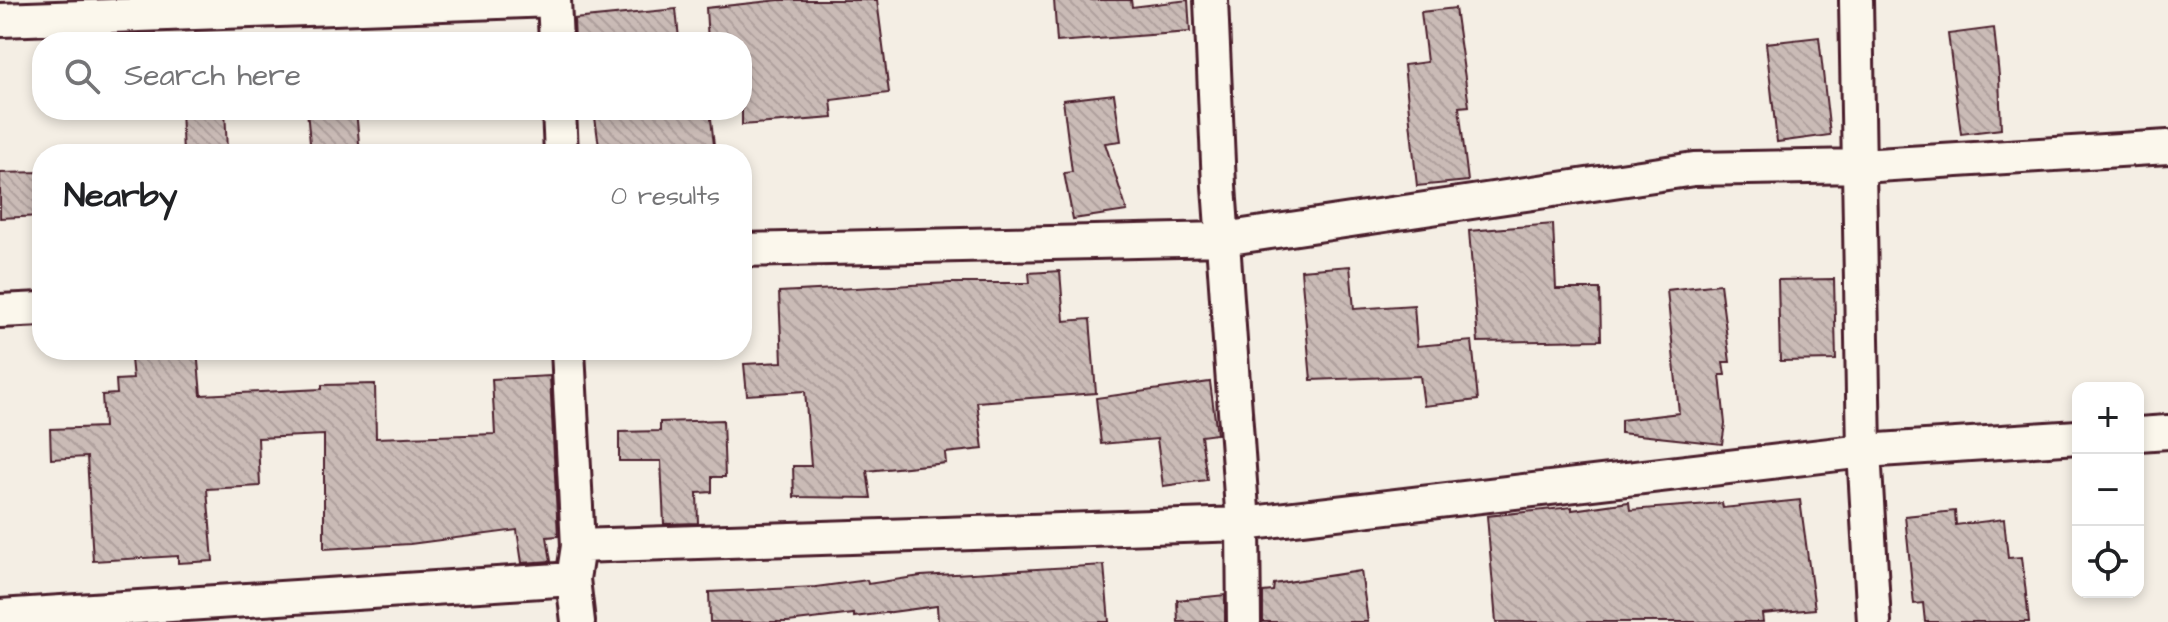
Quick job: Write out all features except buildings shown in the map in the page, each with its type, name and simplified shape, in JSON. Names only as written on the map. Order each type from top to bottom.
[{"type":"street","points":[[0,20],[553,0],[555,32]]},
{"type":"street","points":[[1211,0],[1223,239],[1243,524],[1244,622]]},
{"type":"street","points":[[1856,0],[1864,451],[1874,622]]},
{"type":"street","points":[[559,120],[561,144]]},
{"type":"street","points":[[752,250],[1223,239],[1694,169],[1860,166],[2168,147]]},
{"type":"street","points":[[0,311],[32,309]]},
{"type":"street","points":[[569,360],[578,546],[573,579],[578,622]]},
{"type":"street","points":[[2144,434],[2168,432]]},
{"type":"street","points":[[578,546],[1243,524],[1864,451],[2072,437]]},
{"type":"street","points":[[0,616],[573,579]]}]
